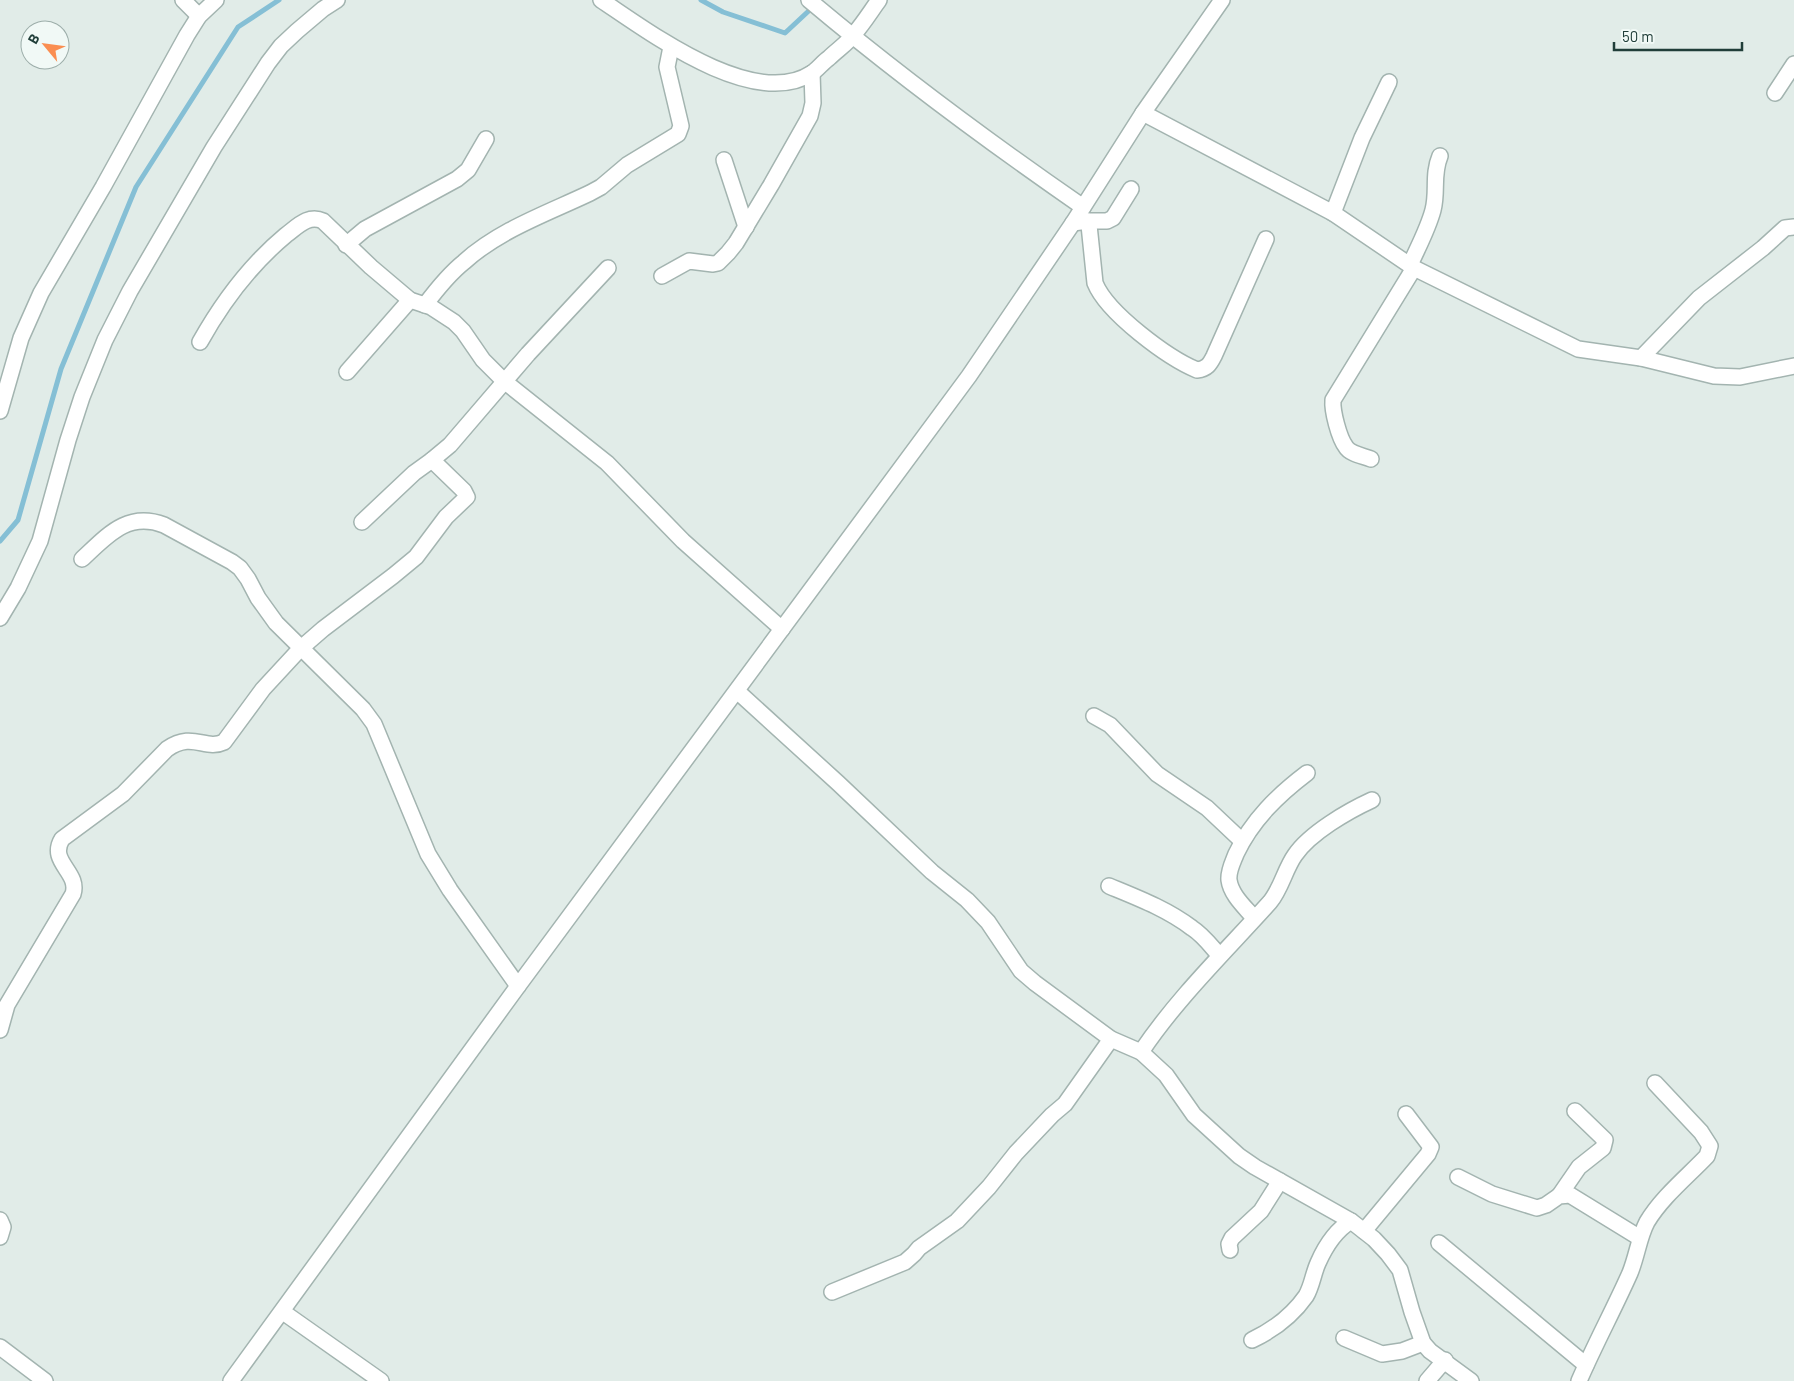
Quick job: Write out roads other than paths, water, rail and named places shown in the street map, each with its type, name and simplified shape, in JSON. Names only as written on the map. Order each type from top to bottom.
[{"type":"street","points":[[183,0],[199,16]]},
{"type":"street","points":[[0,411],[21,338],[41,293],[199,16],[216,0]]},
{"type":"street","points":[[0,618],[18,588],[40,541],[82,397],[105,340],[126,297],[214,147],[268,63],[281,46],[297,31],[337,0]]},
{"type":"street","points":[[601,0],[671,47],[737,76],[761,83],[773,84],[792,81],[812,73],[879,0]]},
{"type":"street","points":[[809,0],[1081,217],[1090,230],[1095,283],[1098,291],[1137,333],[1197,370],[1208,366],[1214,356],[1266,239]]},
{"type":"street","points":[[232,1381],[518,986],[969,376],[1081,217],[1143,113],[1222,0]]},
{"type":"street","points":[[425,305],[450,275],[466,260],[494,240],[590,193],[627,165],[678,134],[681,126],[667,67],[671,47]]},
{"type":"street","points":[[1775,94],[1794,64]]},
{"type":"street","points":[[662,276],[690,261],[718,263],[736,243],[810,116],[813,103],[812,73]]},
{"type":"street","points":[[1333,213],[1362,138],[1389,82]]},
{"type":"street","points":[[1143,113],[1333,213],[1412,266],[1578,349],[1641,358],[1714,376],[1740,377],[1794,366]]},
{"type":"street","points":[[346,245],[365,229],[457,179],[468,170],[486,139]]},
{"type":"street","points":[[1372,459],[1351,452],[1346,447],[1335,421],[1333,400],[1412,266],[1432,211],[1435,171],[1440,156]]},
{"type":"street","points":[[724,160],[746,227]]},
{"type":"street","points":[[1081,217],[1110,220],[1116,214],[1131,189]]},
{"type":"street","points":[[200,342],[216,313],[256,262],[303,222],[313,218],[323,221],[346,245],[410,300],[431,307],[454,322],[463,331],[483,360],[504,381],[607,464],[683,541],[782,629]]},
{"type":"street","points":[[1641,358],[1699,298],[1763,248],[1785,228],[1794,227]]},
{"type":"street","points":[[362,522],[414,473],[432,460],[459,435],[504,381],[608,268]]},
{"type":"street","points":[[347,372],[410,300]]},
{"type":"street","points":[[0,1030],[7,1005],[73,894],[74,884],[58,854],[59,844],[62,839],[116,800],[167,748],[183,740],[216,744],[224,742],[264,689],[300,649],[416,557],[446,517],[466,500],[464,491],[432,460]]},
{"type":"street","points":[[82,559],[115,530],[126,524],[144,520],[164,525],[240,568],[276,623],[300,649],[363,709],[374,724],[416,828],[432,861],[450,890],[518,986]]},
{"type":"street","points":[[737,691],[932,872],[967,900],[988,922],[1021,971],[1111,1039],[1141,1052],[1166,1076],[1194,1115],[1219,1139],[1250,1164],[1351,1221],[1364,1231],[1388,1254],[1400,1270],[1412,1312],[1424,1343],[1430,1351],[1445,1360],[1471,1381]]},
{"type":"street","points":[[1094,716],[1110,725],[1157,774],[1207,808],[1242,841]]},
{"type":"street","points":[[1254,918],[1231,888],[1228,878],[1232,864],[1242,841],[1257,818],[1307,773]]},
{"type":"street","points":[[1141,1052],[1160,1025],[1220,955],[1272,900],[1288,867],[1302,847],[1349,811],[1372,800]]},
{"type":"street","points":[[1109,886],[1165,910],[1194,929],[1220,955]]},
{"type":"street","points":[[832,1292],[905,1262],[919,1248],[957,1221],[1016,1153],[1065,1104],[1111,1039]]},
{"type":"street","points":[[1579,1381],[1632,1268],[1640,1238],[1648,1221],[1658,1207],[1707,1156],[1710,1146],[1701,1132],[1655,1083]]},
{"type":"street","points":[[1458,1177],[1492,1194],[1536,1208],[1546,1205],[1559,1196],[1579,1167],[1603,1148],[1605,1140],[1575,1111]]},
{"type":"street","points":[[1364,1231],[1428,1154],[1431,1146],[1406,1114]]},
{"type":"street","points":[[1230,1250],[1229,1244],[1232,1238],[1261,1211],[1280,1182]]},
{"type":"street","points":[[1559,1196],[1570,1195],[1640,1238]]},
{"type":"street","points":[[0,1220],[2,1227],[0,1238]]},
{"type":"street","points":[[1252,1340],[1280,1323],[1306,1295],[1317,1264],[1329,1244],[1343,1226],[1351,1221]]},
{"type":"street","points":[[1439,1244],[1586,1365]]},
{"type":"street","points":[[283,1312],[381,1381]]},
{"type":"street","points":[[1344,1338],[1382,1354],[1402,1351],[1424,1343]]},
{"type":"street","points":[[0,1347],[44,1381]]},
{"type":"street","points":[[1427,1381],[1445,1360]]},
{"type":"waterway","points":[[0,541],[18,520],[61,369],[136,187],[238,27],[279,0]]},
{"type":"waterway","points":[[701,0],[723,12],[785,33],[814,6]]}]
